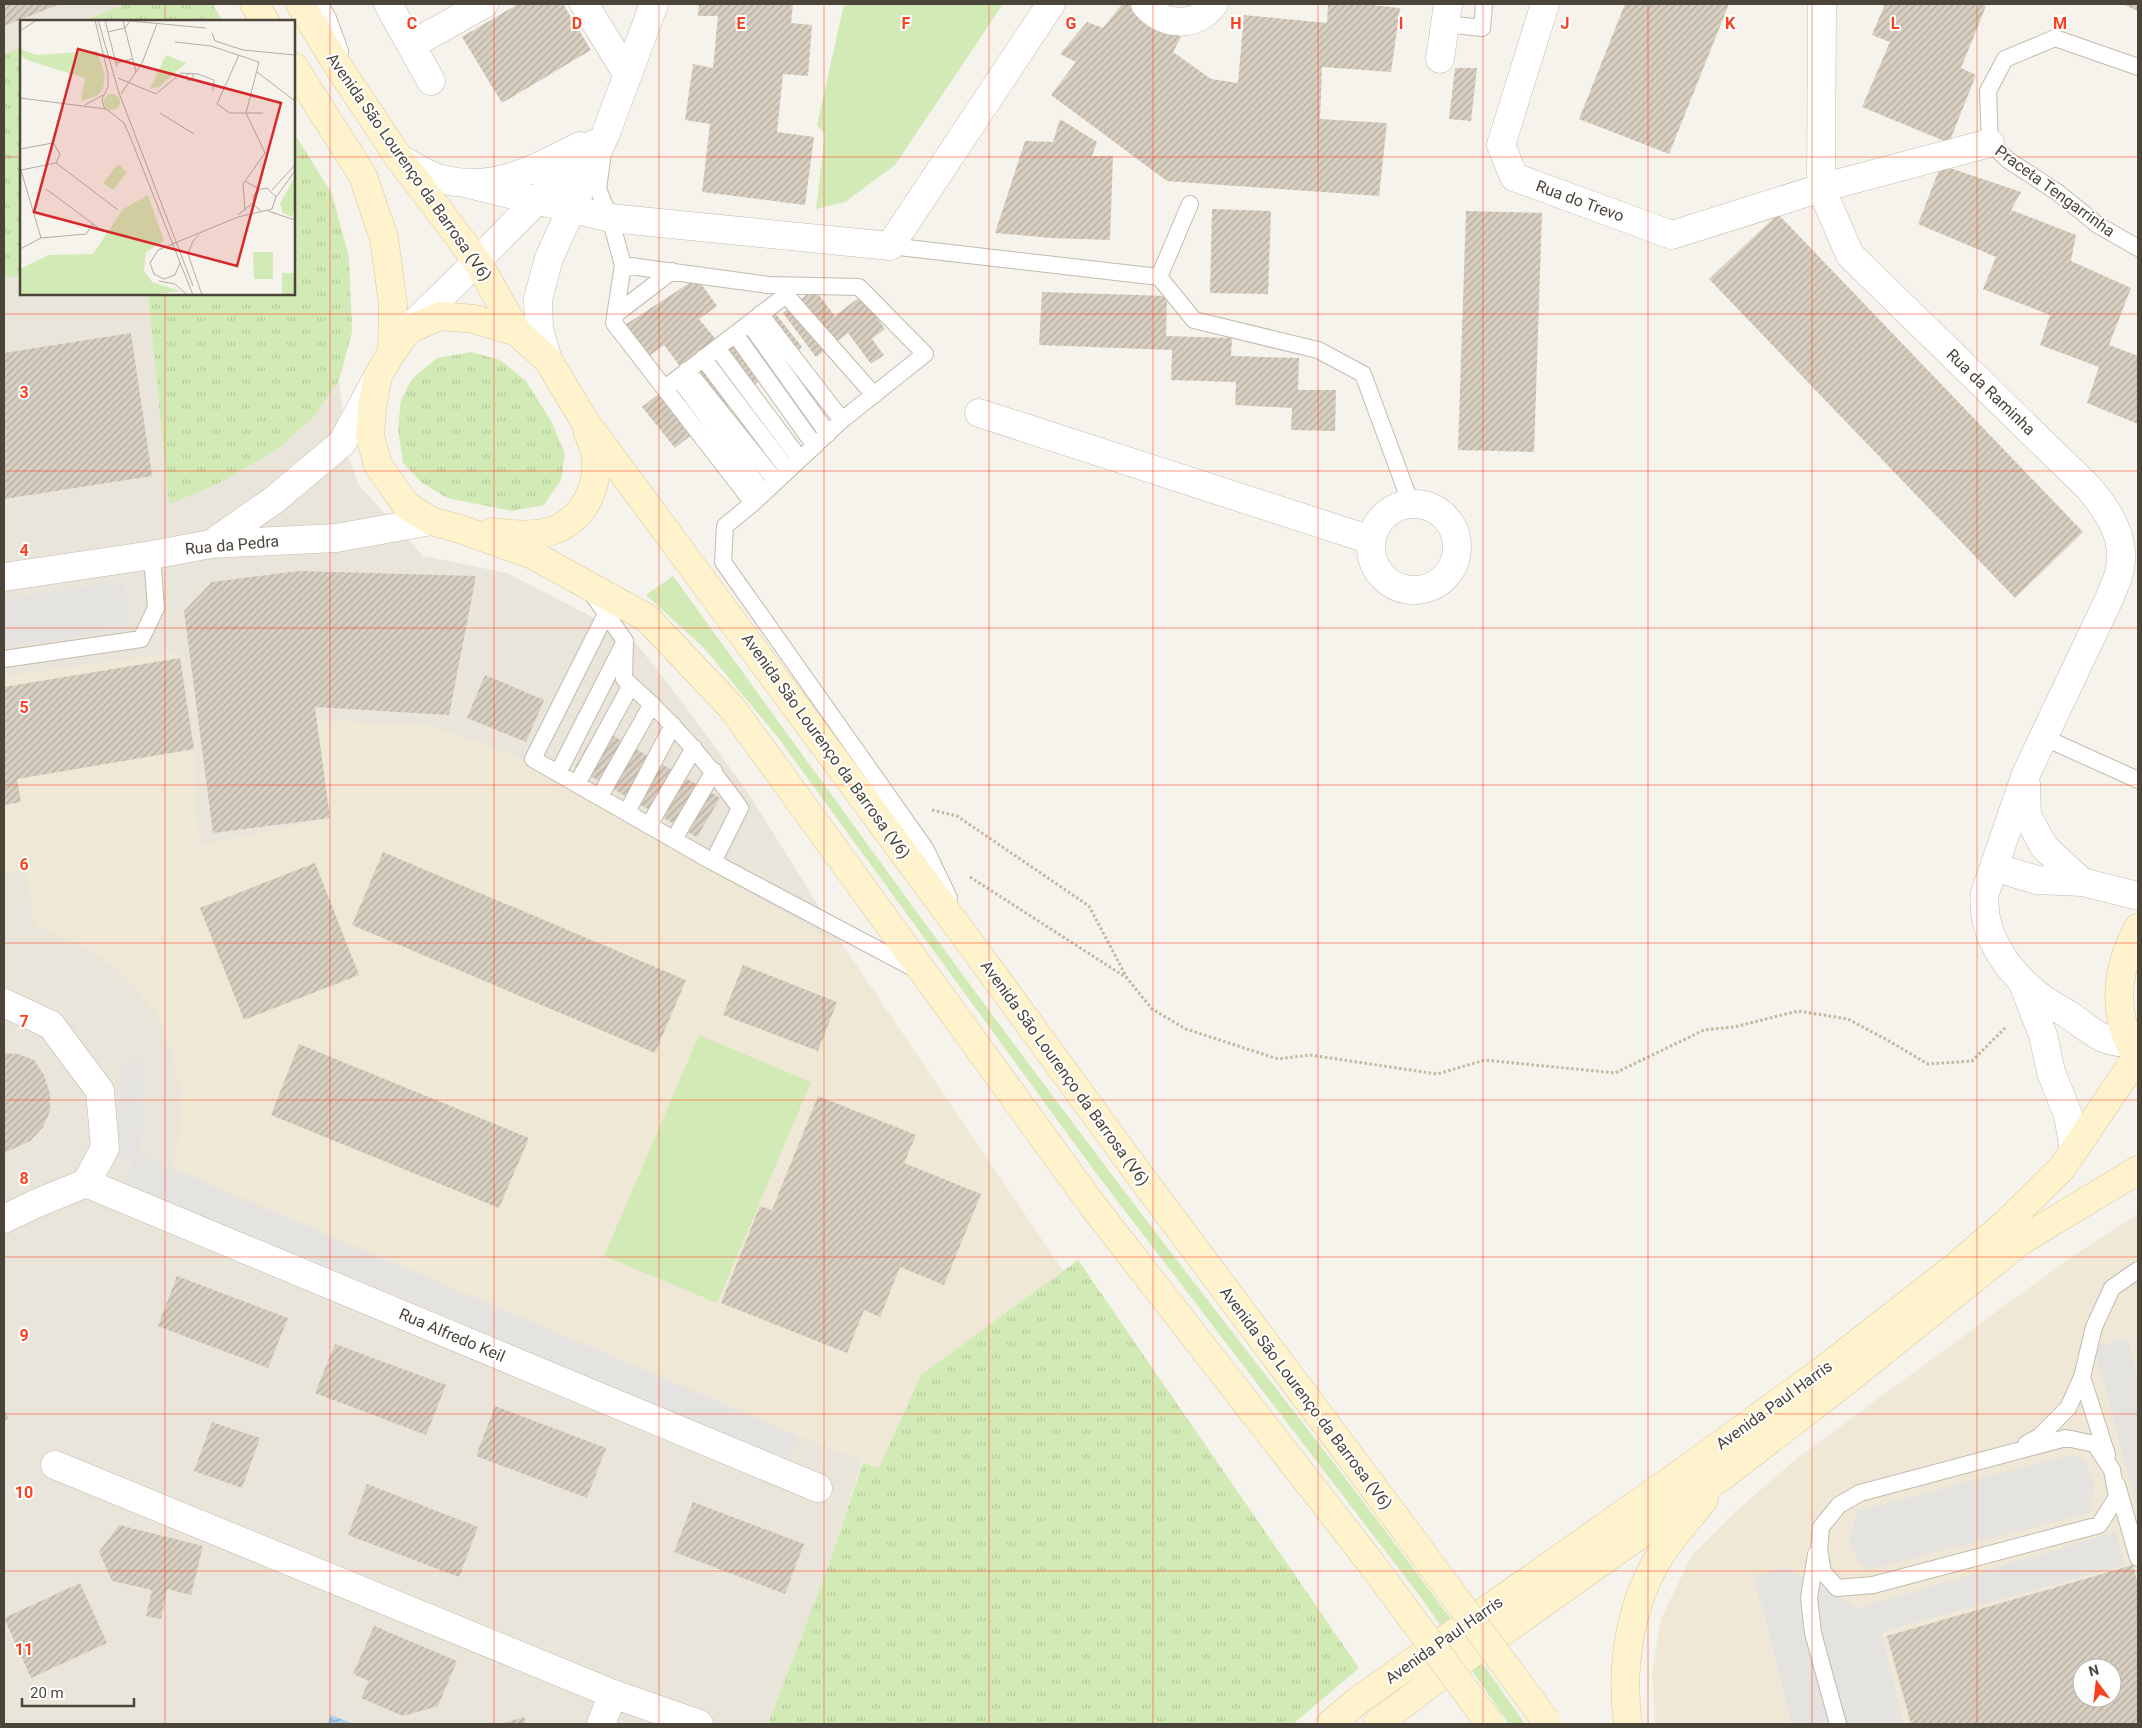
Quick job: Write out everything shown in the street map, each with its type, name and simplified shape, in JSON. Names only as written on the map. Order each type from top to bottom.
[{"type":"main road","points":[[254,4],[264,20]]},
{"type":"main road","name":"Avenida São Lourenço da Barrosa (V6)","points":[[300,4],[354,91],[399,158],[478,261],[517,332],[548,360],[584,420],[973,946],[1138,1174],[1547,1723]]},
{"type":"main road","name":"Avenida São Lourenço da Barrosa (V6)","points":[[295,69],[363,176],[384,238],[393,304],[392,352]]},
{"type":"main road","name":"Avenida São Lourenço da Barrosa (V6)","points":[[517,332],[474,319],[440,316],[408,330],[378,376],[372,407],[370,436],[378,465],[406,505],[432,521],[533,555],[647,618],[732,708],[1093,1206],[1371,1563],[1490,1724]]},
{"type":"main road","name":"Avenida São Lourenço da Barrosa (V6)","points":[[460,529],[519,535],[552,531],[570,523],[583,509],[595,486],[596,458],[584,420]]},
{"type":"main road","points":[[2135,1053],[2122,1025],[2118,998],[2120,972],[2128,946],[2138,928]]},
{"type":"main road","name":"Avenida Paul Harris","points":[[1330,1724],[1360,1698],[1687,1469],[1826,1368],[1956,1267],[2005,1224],[2062,1168],[2135,1053]]},
{"type":"main road","name":"Avenida Paul Harris","points":[[1724,1475],[1845,1382],[2022,1240],[2138,1170]]},
{"type":"main road","points":[[1377,1724],[1443,1674],[1724,1475]]},
{"type":"main road","points":[[1628,1724],[1624,1696],[1630,1636],[1640,1596],[1661,1554],[1724,1475]]},
{"type":"street","points":[[388,4],[431,81]]},
{"type":"street","points":[[411,45],[484,4]]},
{"type":"street","points":[[584,4],[628,75]]},
{"type":"street","points":[[548,360],[539,330],[538,299],[550,258],[570,209],[606,133],[654,4]]},
{"type":"street","points":[[399,158],[439,178],[610,218],[890,246],[1051,4]]},
{"type":"street","points":[[1145,4],[1150,10],[1164,19],[1182,22],[1198,18],[1214,4]]},
{"type":"street","name":"Rua do Trevo","points":[[1545,4],[1501,145],[1514,177],[1672,235],[1821,188],[1990,143]]},
{"type":"street","name":"Rua da Raminha","points":[[1822,4],[1821,188],[1850,255],[2089,488],[2105,508],[2120,539],[2120,568],[2110,598],[2026,774],[1985,893],[1985,918],[2006,964],[2021,980]]},
{"type":"street","points":[[1440,59],[1447,14]]},
{"type":"street","points":[[468,184],[516,177],[606,133]]},
{"type":"street","points":[[408,330],[536,200],[606,133]]},
{"type":"street","points":[[211,544],[274,500],[342,442],[378,376]]},
{"type":"street","points":[[979,413],[1371,540]]},
{"type":"street","points":[[1412,504],[1423,505],[1437,510],[1448,520],[1457,539],[1457,555],[1450,572],[1438,583],[1415,591],[1399,588],[1385,580],[1376,568],[1372,555],[1371,540],[1376,526],[1384,516],[1397,507],[1412,504]]},
{"type":"street","name":"Rua da Pedra","points":[[4,577],[152,555],[211,544],[336,538],[432,521]]},
{"type":"street","points":[[2026,774],[2028,815],[2044,848],[2082,882]]},
{"type":"street","points":[[1994,867],[2037,880],[2082,882],[2138,896]]},
{"type":"street","points":[[2021,980],[2043,999],[2070,1015],[2093,1034],[2135,1053]]},
{"type":"street","points":[[2021,980],[2043,1035],[2051,1072],[2068,1115],[2074,1150]]},
{"type":"street","points":[[4,1003],[51,1025],[100,1091],[105,1148],[86,1183],[35,1204],[4,1220]]},
{"type":"street","name":"Rua Alfredo Keil","points":[[86,1183],[818,1488]]},
{"type":"street","points":[[55,1465],[613,1694],[699,1724]]},
{"type":"street","points":[[601,1724],[613,1694]]},
{"type":"lane","points":[[320,4],[328,18],[354,91]]},
{"type":"lane","points":[[1447,14],[1482,28],[1484,4]]},
{"type":"lane","name":"Praceta Tengarrinha","points":[[2138,67],[2055,38],[2005,59],[1988,90],[1990,143],[2008,160],[2057,192],[2098,224],[2138,248]]},
{"type":"lane","points":[[606,133],[598,189],[610,218],[623,265],[614,323],[677,378],[782,476]]},
{"type":"lane","points":[[1159,277],[1190,204]]},
{"type":"lane","points":[[890,246],[1159,277],[1194,320],[1318,350],[1363,374],[1412,504]]},
{"type":"lane","points":[[623,265],[768,285],[859,286],[924,354],[842,420],[725,526],[723,562],[924,848],[973,946]]},
{"type":"lane","points":[[616,314],[672,271]]},
{"type":"lane","points":[[677,378],[786,295],[874,395]]},
{"type":"lane","points":[[755,319],[842,420]]},
{"type":"lane","points":[[755,319],[828,434]]},
{"type":"lane","points":[[735,334],[815,446]]},
{"type":"lane","points":[[717,348],[800,459]]},
{"type":"lane","points":[[703,358],[782,476]]},
{"type":"lane","points":[[677,378],[758,498]]},
{"type":"lane","points":[[4,659],[140,638],[156,608],[152,555]]},
{"type":"lane","points":[[585,584],[625,641],[624,679],[652,704],[694,748],[714,771],[740,808],[713,862]]},
{"type":"lane","points":[[606,614],[533,758],[713,862],[925,974]]},
{"type":"lane","points":[[558,773],[625,641]]},
{"type":"lane","points":[[577,784],[631,685]]},
{"type":"lane","points":[[600,796],[652,704]]},
{"type":"lane","points":[[627,812],[673,725]]},
{"type":"lane","points":[[2043,737],[2138,780]]},
{"type":"lane","points":[[649,825],[694,748]]},
{"type":"lane","points":[[674,839],[714,771]]},
{"type":"lane","points":[[2005,1455],[2039,1437],[2068,1408],[2082,1378],[2094,1327],[2112,1288],[2138,1270]]},
{"type":"lane","points":[[2082,1378],[2138,1558]]},
{"type":"lane","points":[[1821,1527],[1819,1550],[1823,1572],[1837,1588],[1873,1585],[2099,1524],[2117,1496],[2112,1470],[2095,1444],[2066,1438],[1860,1493],[1839,1504],[1821,1527],[1809,1598],[1813,1633],[1838,1724]]},
{"type":"path","points":[[924,808],[957,816],[1089,906],[1127,978],[1152,1009],[1186,1029],[1278,1059],[1310,1055],[1437,1074],[1484,1060],[1615,1073],[1704,1030],[1734,1027],[1798,1011],[1848,1019],[1928,1064],[1972,1061],[2010,1023]]},
{"type":"path","points":[[971,877],[1127,978]]},
{"type":"shaded area","points":[[4,4],[212,4],[222,20],[20,20],[20,295],[295,295],[295,135],[332,194],[349,258],[352,332],[339,380],[348,457],[359,485],[423,556],[507,573],[631,637],[680,699],[749,794],[844,947],[1063,1271],[921,1375],[862,1463],[824,1578],[768,1724],[4,1724]]},
{"type":"shaded area","points":[[124,582],[129,629],[4,647],[4,599]]},
{"type":"shaded area","points":[[173,653],[180,658],[194,749],[199,846],[330,818],[317,720],[430,726],[510,754],[844,947],[1063,1271],[921,1375],[879,1468],[799,1436],[172,1168],[180,1129],[182,1094],[170,1048],[155,1011],[116,969],[85,947],[35,924],[25,869],[4,872],[4,676]]},
{"type":"shaded area","points":[[142,1062],[144,1122],[138,1154],[799,1436],[787,1461],[401,1297],[126,1185],[133,1161],[115,1156],[120,1107],[120,1064]]},
{"type":"shaded area","points":[[2138,1214],[2138,1724],[1655,1724],[1652,1672],[1661,1619],[1692,1555],[1735,1512],[1796,1459],[2074,1255]]},
{"type":"shaded area","points":[[2127,1338],[2138,1378],[2138,1510],[2094,1347]]},
{"type":"shaded area","points":[[2073,1454],[2086,1463],[2094,1481],[2091,1513],[1870,1569],[1856,1558],[1849,1540],[1857,1511]]},
{"type":"shaded area","points":[[2116,1532],[2125,1565],[1882,1632],[1903,1724],[1792,1724],[1754,1577],[1785,1567],[1858,1608]]},
{"type":"green space","points":[[125,4],[212,4],[222,20],[85,20]]},
{"type":"green space","points":[[844,4],[1003,4],[895,165],[845,202],[816,209],[825,134],[817,125]]},
{"type":"green space","points":[[20,47],[20,277],[4,277],[4,55]]},
{"type":"green space","points":[[295,135],[332,194],[349,258],[352,332],[339,380],[315,415],[277,450],[213,486],[169,504],[148,295],[295,295]]},
{"type":"green space","points":[[471,352],[500,360],[526,381],[551,421],[565,454],[561,480],[544,505],[512,511],[447,498],[421,482],[403,463],[398,428],[401,400],[412,379],[437,358]]},
{"type":"green space","points":[[673,576],[1070,1119],[1380,1524],[1525,1724],[1509,1724],[1422,1599],[1096,1173],[779,739],[705,649],[646,595]]},
{"type":"green space","points":[[699,1035],[811,1082],[717,1303],[604,1256]]},
{"type":"green space","points":[[1078,1260],[1359,1668],[1293,1724],[768,1724],[824,1578],[863,1463],[879,1468],[921,1375]]},
{"type":"water","points":[[331,1715],[354,1724],[327,1724]]},
{"type":"building","points":[[4,4],[60,4],[4,26]]},
{"type":"building","points":[[518,4],[563,4],[591,50],[502,103],[462,37]]},
{"type":"building","points":[[699,4],[793,4],[791,23],[812,25],[808,76],[783,74],[777,132],[814,137],[805,205],[702,192],[710,124],[685,120],[693,64],[713,68],[718,16],[698,16]]},
{"type":"building","points":[[1122,4],[1133,4],[1181,37],[1173,52],[1211,79],[1238,83],[1244,15],[1327,23],[1328,4],[1363,4],[1400,8],[1391,72],[1322,67],[1320,119],[1387,123],[1379,196],[1167,181],[1051,95],[1076,62],[1060,54],[1087,22],[1103,28]]},
{"type":"building","points":[[1625,4],[1729,4],[1669,154],[1579,119]]},
{"type":"building","points":[[1885,4],[1980,4],[1986,6],[1961,68],[1976,75],[1949,143],[1862,107],[1890,42],[1872,35]]},
{"type":"building","points":[[2122,4],[2138,4],[2138,11]]},
{"type":"building","points":[[1455,68],[1477,68],[1471,121],[1449,119]]},
{"type":"building","points":[[1060,119],[1097,142],[1092,156],[1113,156],[1110,240],[1052,238],[995,233],[1025,141],[1053,142]]},
{"type":"building","points":[[1941,165],[2021,192],[2011,210],[2076,235],[2071,261],[2131,288],[2109,345],[2138,356],[2138,424],[2087,403],[2099,367],[2040,345],[2050,315],[1983,289],[1996,257],[1918,224]]},
{"type":"building","points":[[1212,209],[1271,211],[1268,294],[1210,293]]},
{"type":"building","points":[[1466,211],[1542,213],[1534,452],[1458,450]]},
{"type":"building","points":[[1778,214],[2083,532],[2015,598],[1709,279]]},
{"type":"building","points":[[697,278],[717,306],[699,319],[719,343],[771,308],[802,347],[675,448],[642,407],[685,373],[664,345],[649,356],[625,325]]},
{"type":"building","points":[[814,289],[835,316],[861,296],[885,329],[872,339],[884,355],[871,364],[848,333],[816,357],[783,313]]},
{"type":"building","points":[[1042,292],[1167,296],[1166,336],[1232,338],[1231,356],[1299,358],[1298,390],[1336,390],[1335,431],[1291,430],[1292,408],[1235,405],[1236,382],[1171,380],[1172,350],[1039,345]]},
{"type":"building","points":[[131,333],[152,476],[4,499],[4,353]]},
{"type":"building","points":[[298,571],[476,576],[449,715],[315,707],[330,818],[213,833],[184,611],[212,582]]},
{"type":"building","points":[[180,658],[194,749],[17,779],[21,802],[4,805],[4,687]]},
{"type":"building","points":[[485,675],[544,700],[526,742],[467,718]]},
{"type":"building","points":[[598,727],[720,798],[697,837],[575,767]]},
{"type":"building","points":[[383,852],[686,980],[655,1053],[352,925]]},
{"type":"building","points":[[315,863],[359,975],[244,1020],[200,908]]},
{"type":"building","points":[[743,965],[837,1002],[818,1051],[723,1015]]},
{"type":"building","points":[[299,1044],[529,1138],[499,1208],[271,1115]]},
{"type":"building","points":[[4,1053],[18,1054],[34,1060],[44,1075],[50,1094],[50,1111],[43,1127],[30,1141],[4,1153]]},
{"type":"building","points":[[818,1096],[916,1135],[904,1163],[981,1194],[944,1285],[900,1267],[880,1317],[864,1310],[847,1353],[721,1303],[760,1206],[772,1210]]},
{"type":"building","points":[[177,1276],[288,1318],[268,1368],[158,1326]]},
{"type":"building","points":[[335,1344],[446,1385],[426,1435],[315,1393]]},
{"type":"building","points":[[495,1406],[606,1448],[587,1498],[476,1456]]},
{"type":"building","points":[[4,1409],[8,1418],[4,1422]]},
{"type":"building","points":[[212,1422],[260,1438],[242,1488],[194,1471]]},
{"type":"building","points":[[367,1484],[478,1527],[459,1577],[348,1535]]},
{"type":"building","points":[[693,1502],[804,1544],[785,1594],[674,1552]]},
{"type":"building","points":[[119,1525],[203,1546],[191,1595],[167,1589],[161,1619],[146,1616],[152,1590],[112,1581],[99,1552]]},
{"type":"building","points":[[2133,1565],[2138,1585],[2138,1724],[1911,1724],[1887,1636]]},
{"type":"building","points":[[80,1583],[107,1643],[31,1678],[4,1618]]},
{"type":"building","points":[[374,1626],[457,1661],[438,1706],[403,1716],[361,1698],[369,1681],[353,1674]]},
{"type":"building","points":[[524,1717],[526,1724],[500,1724]]}]
